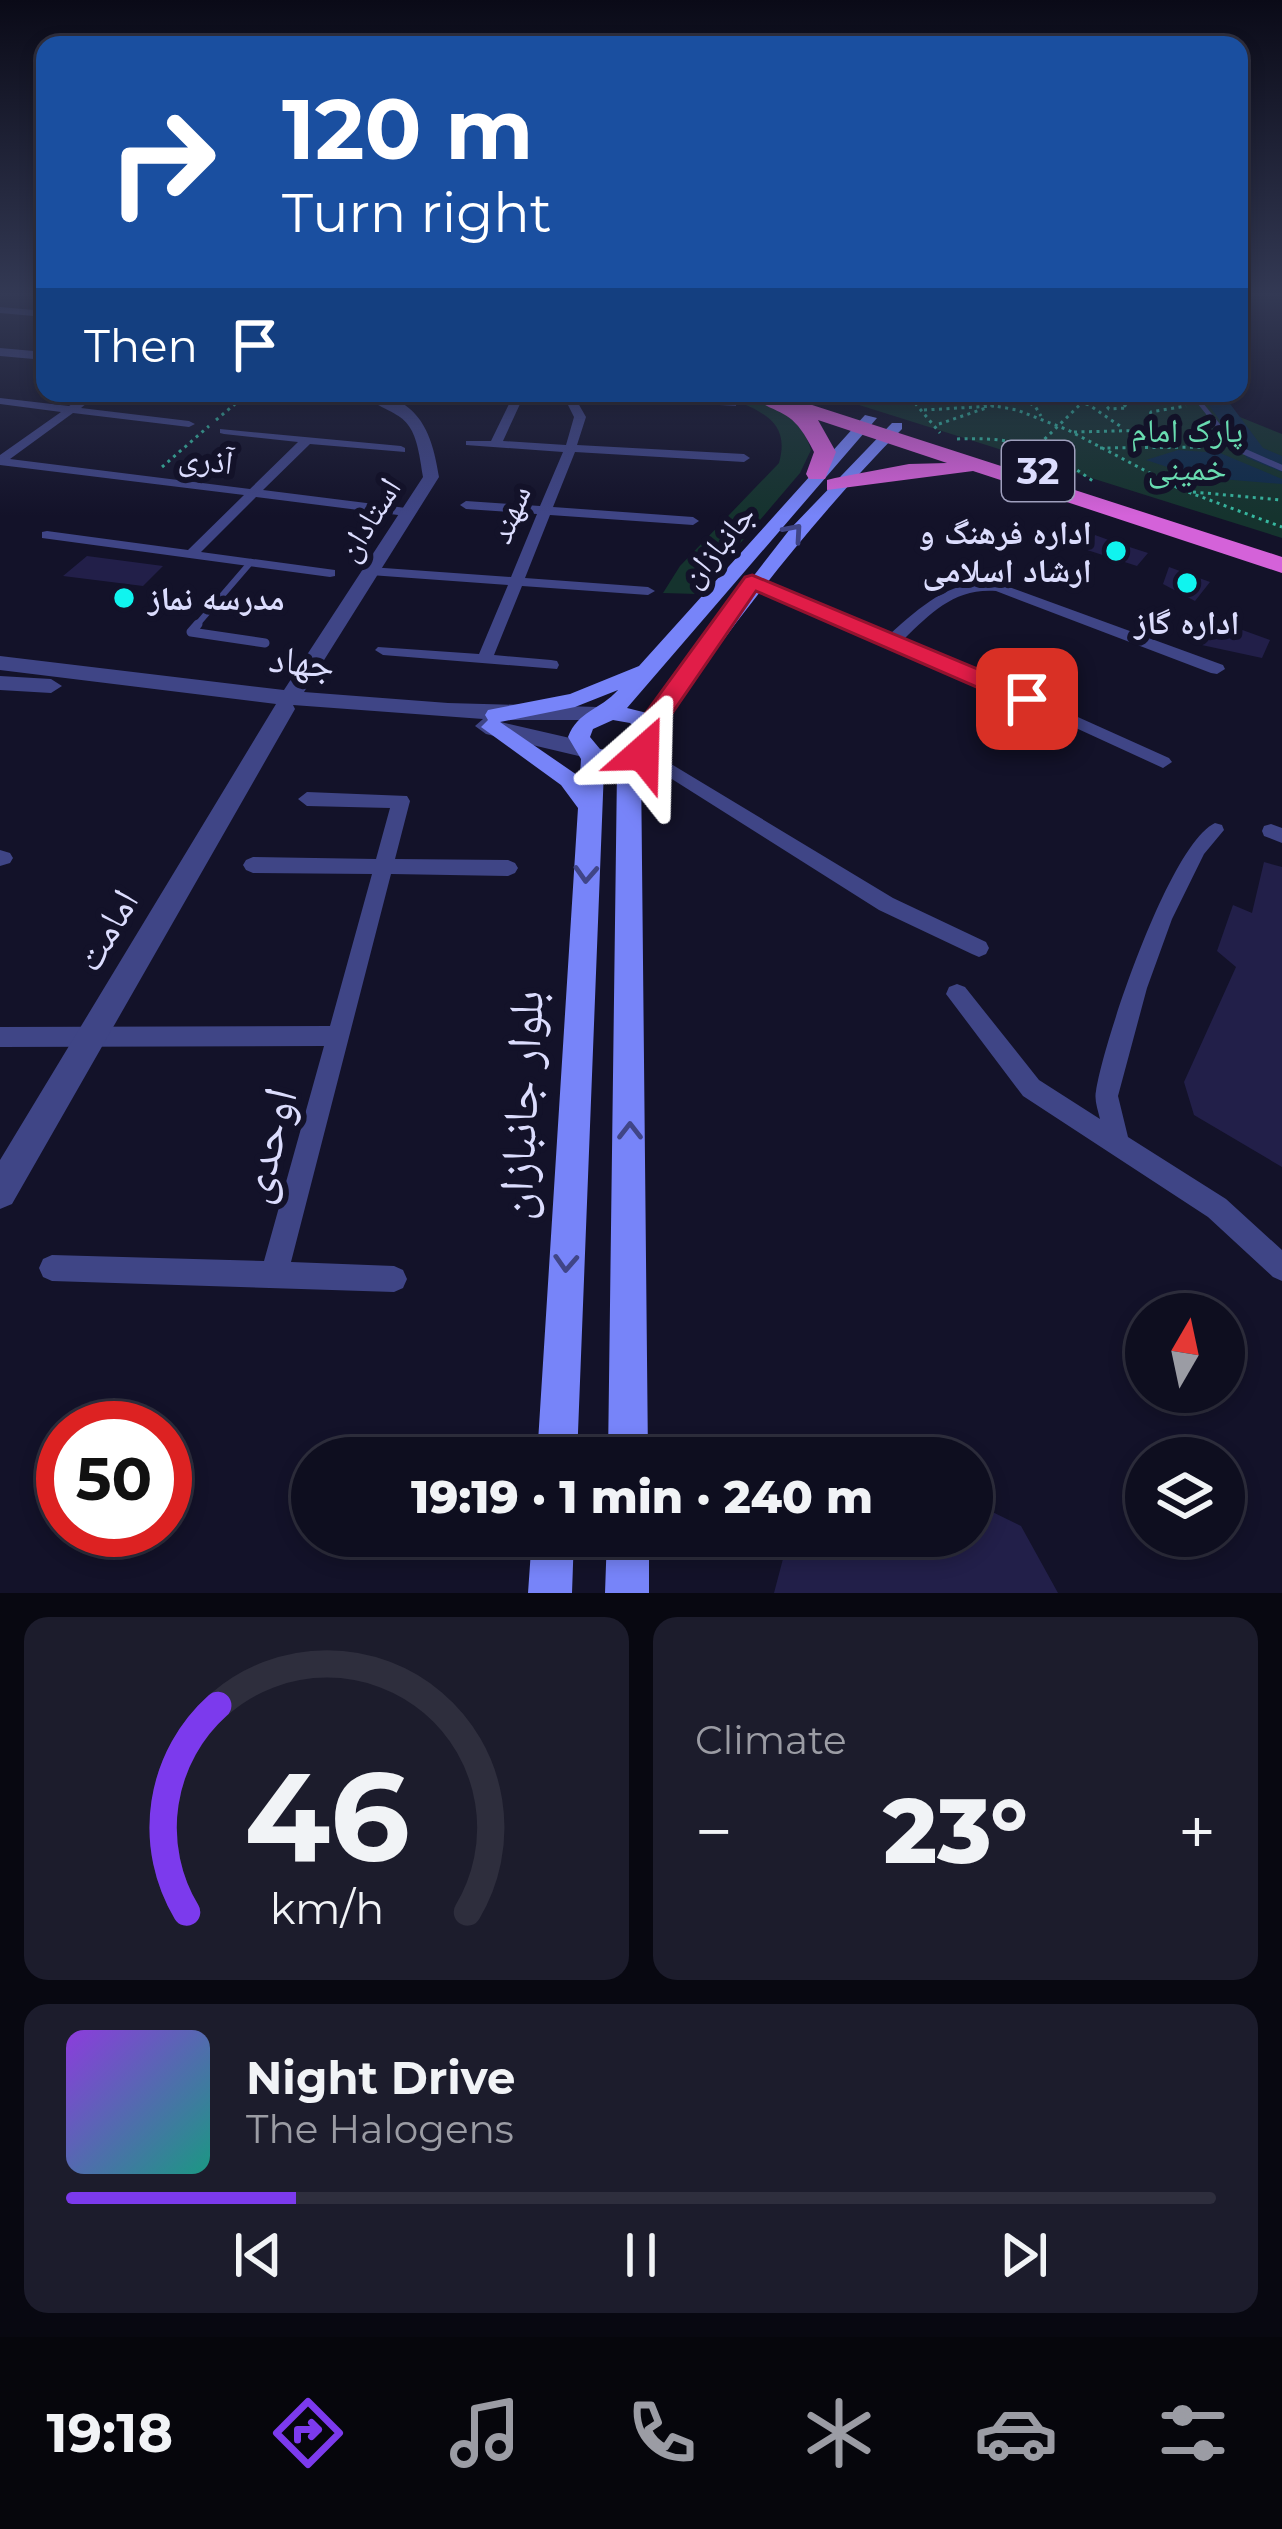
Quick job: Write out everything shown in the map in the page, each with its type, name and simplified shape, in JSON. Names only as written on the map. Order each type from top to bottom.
[{"type":"highway","points":[[793,402],[825,452],[820,486],[909,471],[994,470]]},
{"type":"highway","name":"32","points":[[802,402],[1282,550]]},
{"type":"highway","name":"32","points":[[892,431],[994,470],[1282,565]]},
{"type":"main road","name":"جانبازان","points":[[649,727],[865,422]]},
{"type":"main road","points":[[820,486],[892,431]]},
{"type":"main road","name":"جانبازان","points":[[604,714],[657,664],[820,486]]},
{"type":"main road","points":[[494,721],[574,700],[657,664]]},
{"type":"main road","points":[[588,753],[636,757],[650,745],[649,727],[629,713],[604,714]]},
{"type":"main road","name":"بلوار جانبازان","points":[[557,1437],[589,805],[588,753],[581,730],[604,714]]},
{"type":"main road","points":[[494,721],[569,779],[589,805]]},
{"type":"main road","points":[[628,1437],[636,757]]},
{"type":"main road","points":[[550,1593],[552,1557]]},
{"type":"main road","points":[[627,1593],[628,1557]]},
{"type":"street","points":[[0,401],[189,424]]},
{"type":"street","points":[[0,460],[82,402]]},
{"type":"street","name":"استادان","points":[[288,702],[430,478],[426,435],[391,402]]},
{"type":"street","points":[[495,445],[516,402]]},
{"type":"street","points":[[528,402],[539,403]]},
{"type":"street","name":"سهند","points":[[485,659],[580,417],[574,402]]},
{"type":"street","points":[[703,402],[732,404]]},
{"type":"street","points":[[224,431],[401,450]]},
{"type":"street","points":[[191,554],[307,440]]},
{"type":"street","points":[[470,443],[744,458]]},
{"type":"street","name":"آذری","points":[[0,460],[406,512]]},
{"type":"street","points":[[466,505],[693,521]]},
{"type":"street","points":[[46,535],[331,573]]},
{"type":"street","points":[[370,572],[648,591]]},
{"type":"street","points":[[752,582],[1163,761]]},
{"type":"street","points":[[893,640],[950,590],[973,583],[998,587],[1217,669]]},
{"type":"street","points":[[383,650],[551,665]]},
{"type":"street","name":"جهاد","points":[[0,663],[288,702]]},
{"type":"street","name":"جهاد","points":[[0,683],[494,721],[604,714]]},
{"type":"street","name":"امامت","points":[[0,1192],[288,702]]},
{"type":"street","name":"جهاد","points":[[494,721],[588,753]]},
{"type":"street","points":[[636,757],[886,904],[979,948]]},
{"type":"street","name":"اوحدی","points":[[274,1275],[401,801],[307,799]]},
{"type":"street","points":[[1118,1144],[1106,1096],[1136,988],[1162,919],[1197,849],[1215,830]]},
{"type":"street","points":[[253,865],[508,868]]},
{"type":"street","points":[[957,994],[1031,1088],[1217,1208],[1282,1268]]},
{"type":"street","name":"اوحدی","points":[[0,1037],[339,1036]]},
{"type":"street","points":[[52,1268],[394,1279]]},
{"type":"lane","points":[[1199,402],[1236,448],[1282,468]]},
{"type":"lane","points":[[251,562],[191,632],[266,643]]},
{"type":"path","points":[[146,479],[237,402]]},
{"type":"path","points":[[907,402],[924,410],[1000,406]]},
{"type":"path","points":[[977,402],[1058,426],[1186,492],[1282,526]]},
{"type":"path","points":[[1027,402],[1042,420]]},
{"type":"path","points":[[1023,460],[1083,402],[1123,429]]},
{"type":"path","points":[[935,425],[1000,406]]},
{"type":"path","points":[[1146,430],[1144,420],[1151,412],[1186,406]]},
{"type":"path","points":[[924,410],[940,433]]},
{"type":"path","points":[[1072,432],[1146,430],[1192,437],[1200,445]]},
{"type":"path","points":[[957,439],[1001,437],[1039,444],[1071,459],[1067,463],[1093,481]]},
{"type":"path","points":[[1099,448],[1218,448]]},
{"type":"path","points":[[1186,492],[1282,500]]},
{"type":"green space","points":[[739,402],[767,402],[797,424],[811,450],[800,473],[697,594],[663,593],[680,566],[779,463],[780,435],[757,410]]},
{"type":"green space","name":"پارک امام خمینی","points":[[850,402],[1224,402],[1230,413],[1282,434],[1282,538]]},
{"type":"water","points":[[1178,450],[1220,453],[1282,479],[1282,484],[1198,477],[1146,460]]},
{"type":"building","name":"اداره فرهنگ و ارشاد اسلامی","points":[[1095,535],[1148,553],[1137,566],[1084,549]]},
{"type":"building","points":[[87,556],[163,566],[143,586],[63,576]]},
{"type":"building","name":"اداره گاز","points":[[1169,567],[1210,582],[1195,601],[1163,584]]},
{"type":"building","points":[[1201,615],[1270,640],[1262,658],[1197,644],[1203,640],[1189,633]]},
{"type":"building","points":[[1264,862],[1282,867],[1282,1167],[1194,1115],[1184,1082],[1236,967],[1217,951],[1233,905],[1252,913]]},
{"type":"building","points":[[993,1512],[1021,1526],[1058,1593],[774,1593],[783,1557],[993,1557]]},
{"type":"waterway","points":[[1218,402],[1255,453],[1282,465]]},
{"type":"place","name":"اداره فرهنگ و ارشاد اسلامی","points":[[1116,551]]},
{"type":"place","name":"اداره گاز","points":[[1187,583]]},
{"type":"place","name":"مدرسه نماز","points":[[124,598]]},
{"type":"route","points":[[643,753],[650,745],[649,727],[752,582],[1027,699]]}]
